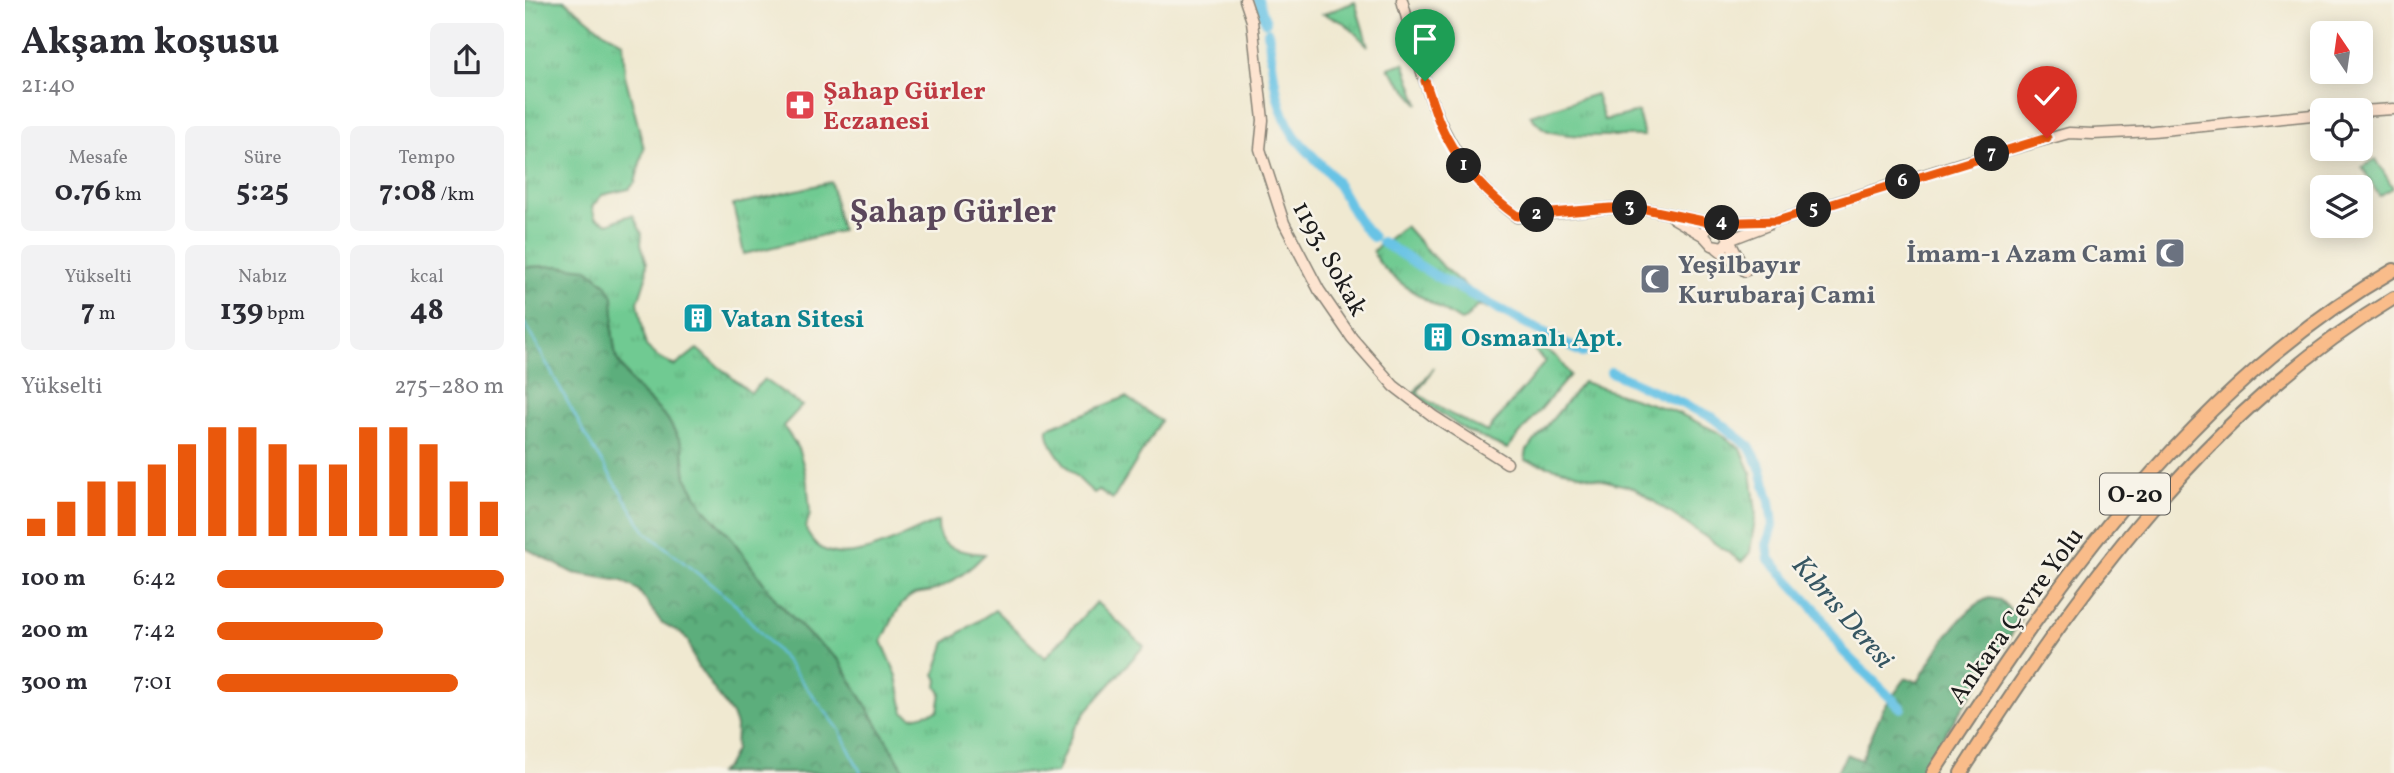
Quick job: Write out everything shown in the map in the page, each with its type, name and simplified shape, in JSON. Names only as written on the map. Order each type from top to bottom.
[{"type":"highway","name":"Ankara Çevre Yolu","points":[[1933,773],[2008,658],[2085,554],[2179,442],[2224,398],[2304,330],[2357,291],[2394,270]]},
{"type":"highway","name":"Ankara Çevre Yolu","points":[[1961,773],[2066,618],[2188,466],[2279,380],[2329,341],[2394,298]]},
{"type":"street","name":"1193. Sokak","points":[[1245,0],[1252,21],[1263,120],[1260,149],[1284,223],[1319,290],[1352,338],[1394,386],[1433,416],[1507,463]]},
{"type":"street","points":[[1402,0],[1423,79],[1446,137],[1462,164],[1517,216],[1641,208],[1713,223],[1777,221]]},
{"type":"street","points":[[2373,110],[2394,109]]},
{"type":"street","points":[[1717,248],[1723,247],[1729,240],[1777,221],[1962,163],[2069,133],[2153,131],[2310,115]]},
{"type":"street","points":[[1667,215],[1705,236],[1745,271],[1721,227],[1713,223],[1707,225],[1705,236]]},
{"type":"green space","points":[[525,0],[564,0],[604,32],[623,42],[625,75],[644,148],[635,183],[629,189],[602,195],[592,207],[595,218],[608,224],[633,215],[642,234],[641,244],[647,263],[646,277],[638,302],[646,346],[658,357],[675,366],[697,349],[751,393],[764,379],[802,406],[783,426],[797,447],[804,468],[810,514],[807,531],[813,541],[825,550],[839,554],[856,553],[892,542],[938,521],[939,535],[944,543],[961,551],[985,554],[949,583],[908,598],[891,622],[882,641],[897,676],[904,712],[913,717],[938,711],[941,693],[935,674],[946,642],[995,610],[1045,658],[1096,602],[1144,646],[1087,710],[1073,731],[1056,773],[906,773],[839,660],[810,636],[776,600],[729,535],[703,507],[686,477],[682,444],[667,418],[634,386],[616,357],[612,329],[614,317],[557,266],[525,267]]},
{"type":"green space","points":[[1355,2],[1368,46],[1345,23],[1323,14]]},
{"type":"green space","points":[[1404,63],[1419,104],[1388,68]]},
{"type":"green space","points":[[1596,94],[1604,120],[1638,112],[1644,136],[1579,136],[1555,133],[1546,130],[1530,115]]},
{"type":"green space","points":[[2376,159],[2393,188],[2379,196],[2373,186],[2373,175],[2367,175],[2362,167]]},
{"type":"green space","points":[[831,182],[841,231],[744,254],[733,205]]},
{"type":"green space","points":[[1405,226],[1445,268],[1490,304],[1487,309],[1478,305],[1461,321],[1386,271],[1373,251]]},
{"type":"green space","points":[[525,267],[588,269],[606,284],[613,296],[612,329],[616,358],[634,386],[667,418],[682,444],[686,477],[703,507],[729,535],[776,600],[810,636],[839,660],[906,773],[718,773],[726,767],[735,750],[736,726],[732,715],[695,662],[688,641],[682,634],[661,622],[638,590],[622,581],[573,573],[525,548]]},
{"type":"green space","points":[[1524,338],[1557,357],[1570,375],[1507,449],[1467,431],[1412,395],[1434,368],[1417,393],[1450,414],[1487,432],[1545,362]]},
{"type":"green space","points":[[1583,382],[1676,412],[1718,432],[1741,449],[1751,472],[1756,512],[1750,552],[1742,562],[1634,488],[1525,460],[1527,450]]},
{"type":"green space","points":[[1126,397],[1161,421],[1113,499],[1099,490],[1094,493],[1072,472],[1052,445],[1048,428]]},
{"type":"green space","points":[[1989,598],[2000,600],[2021,620],[1919,773],[1836,773],[1847,754],[1861,760],[1883,709],[1906,678],[1918,682],[1958,622]]},
{"type":"waterway","name":"Kıbrıs Deresi","points":[[1258,0],[1266,22]]},
{"type":"waterway","name":"Kıbrıs Deresi","points":[[1268,32],[1275,85],[1287,123],[1299,141],[1334,179],[1356,217],[1373,237]]},
{"type":"waterway","name":"Kıbrıs Deresi","points":[[1382,242],[1434,275],[1583,353]]},
{"type":"waterway","points":[[525,324],[590,443],[646,532],[733,602],[785,660],[839,729],[861,773]]},
{"type":"waterway","name":"Kıbrıs Deresi","points":[[1611,372],[1712,417],[1749,446],[1759,464],[1770,502],[1773,525],[1767,545],[1769,559],[1815,609],[1842,650],[1901,708]]},
{"type":"place","name":"Şahap Gürler Eczanesi","points":[[800,105]]},
{"type":"place","name":"İmam-ı Azam Cami","points":[[2170,253]]},
{"type":"place","name":"Yeşilbayır Kurubaraj Cami","points":[[1655,279]]},
{"type":"place","name":"Vatan Sitesi","points":[[698,318]]},
{"type":"place","name":"Osmanlı Apt.","points":[[1438,337]]},
{"type":"district","name":"Şahap Gürler","points":[[953,210]]},
{"type":"route","points":[[1425,81],[1446,137],[1462,164],[1517,216],[1641,208],[1713,223],[1777,221],[2047,138]]}]
